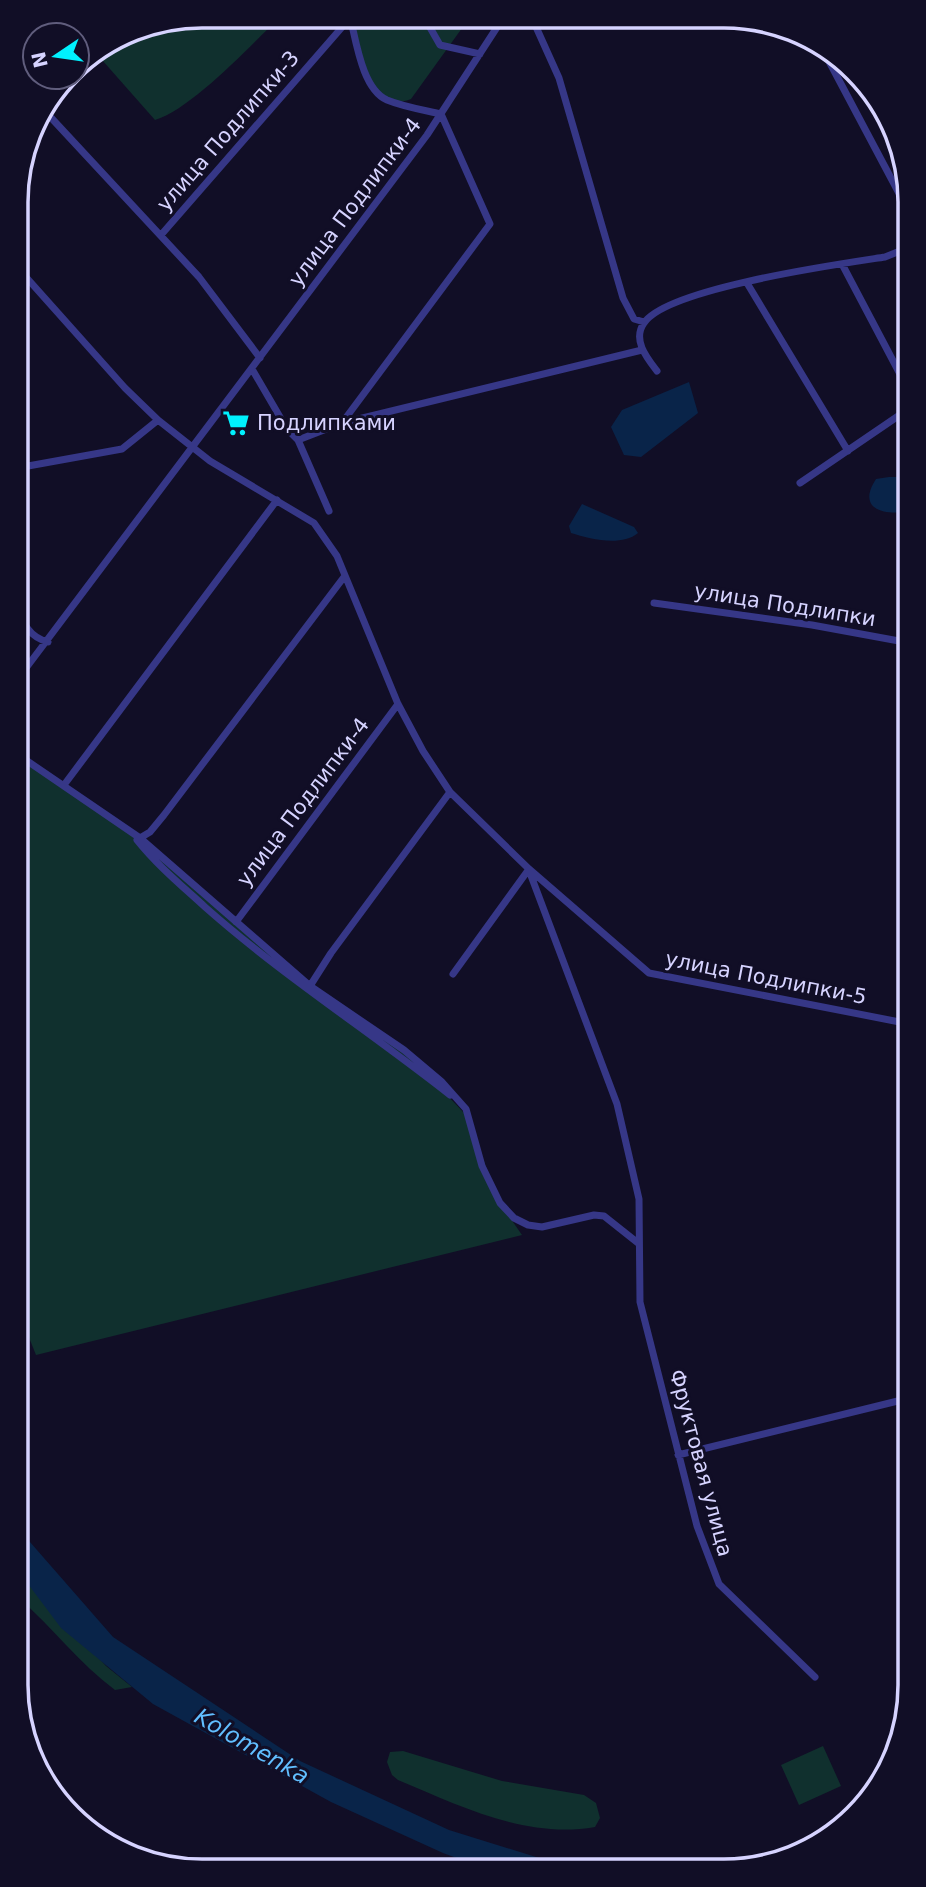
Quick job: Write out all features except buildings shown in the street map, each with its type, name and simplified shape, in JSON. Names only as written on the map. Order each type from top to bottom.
[{"type":"street","name":"улица Подлипки-3","points":[[161,235],[340,28]]},
{"type":"street","name":"улица Подлипки-3","points":[[353,28],[368,77],[385,100],[441,114]]},
{"type":"street","points":[[430,28],[440,45],[480,54]]},
{"type":"street","points":[[441,114],[497,28]]},
{"type":"street","points":[[536,28],[559,78],[623,298],[634,319],[644,322]]},
{"type":"street","points":[[831,65],[897,190]]},
{"type":"street","name":"улица Подлипки-4","points":[[28,667],[441,114],[490,224],[342,423]]},
{"type":"street","name":"улица Подлипки-3","points":[[50,117],[199,277],[260,358]]},
{"type":"street","points":[[657,371],[642,350],[640,335],[644,322],[664,308],[708,291],[885,257],[898,252]]},
{"type":"street","points":[[842,264],[898,370]]},
{"type":"street","points":[[28,279],[125,388],[158,420],[210,461],[314,523],[337,556],[398,704],[423,751],[450,792],[528,869],[453,974]]},
{"type":"street","points":[[747,283],[848,451]]},
{"type":"street","points":[[298,440],[342,423],[642,350]]},
{"type":"street","points":[[252,369],[287,429],[298,440],[329,511]]},
{"type":"street","points":[[800,483],[898,416]]},
{"type":"street","points":[[28,466],[122,449],[158,420]]},
{"type":"street","points":[[64,785],[277,500]]},
{"type":"street","points":[[140,838],[164,815],[344,578]]},
{"type":"street","name":"улица Подлипки","points":[[654,603],[812,625],[898,641]]},
{"type":"street","points":[[28,631],[37,639],[48,642]]},
{"type":"street","name":"улица Подлипки-4","points":[[236,922],[398,704]]},
{"type":"street","points":[[28,761],[140,838],[310,986],[404,1050],[442,1082],[466,1109],[482,1167],[499,1203],[514,1218],[528,1225],[542,1227],[594,1215],[604,1216],[638,1243]]},
{"type":"street","points":[[310,986],[331,953],[450,792]]},
{"type":"street","points":[[131,833],[154,861],[236,934],[318,1000],[403,1058],[466,1109]]},
{"type":"street","name":"улица Подлипки-5","points":[[528,869],[649,973],[898,1022]]},
{"type":"street","name":"Фруктовая улица","points":[[528,869],[617,1104],[639,1199],[640,1302],[697,1526],[719,1584],[816,1677]]},
{"type":"street","points":[[678,1455],[898,1401]]},
{"type":"green space","points":[[269,28],[203,90],[170,114],[155,120],[102,60],[146,37],[179,29]]},
{"type":"green space","points":[[353,28],[462,28],[411,99],[397,102],[385,97],[375,88],[362,60]]},
{"type":"green space","points":[[28,761],[105,813],[310,986],[404,1050],[466,1115],[500,1203],[522,1235],[36,1355],[28,1335]]},
{"type":"green space","points":[[28,1581],[106,1666],[132,1687],[115,1690],[90,1669],[28,1607]]},
{"type":"green space","points":[[823,1746],[841,1786],[799,1805],[781,1765]]},
{"type":"green space","points":[[403,1751],[502,1781],[584,1795],[596,1803],[600,1818],[595,1827],[569,1829],[544,1828],[494,1818],[398,1780],[392,1775],[387,1762],[390,1752]]},
{"type":"water","points":[[689,382],[698,413],[641,457],[624,455],[611,427],[622,410]]},
{"type":"water","points":[[898,477],[898,512],[883,511],[871,504],[869,498],[876,479]]},
{"type":"water","points":[[582,504],[634,527],[638,533],[614,541],[571,533],[569,526]]},
{"type":"water","name":"Kolomenka","points":[[28,1540],[113,1637],[300,1761],[449,1830],[542,1859],[459,1859],[331,1802],[153,1704],[61,1628],[28,1584]]},
{"type":"place","name":"Подлипками","points":[[236,423]]}]
